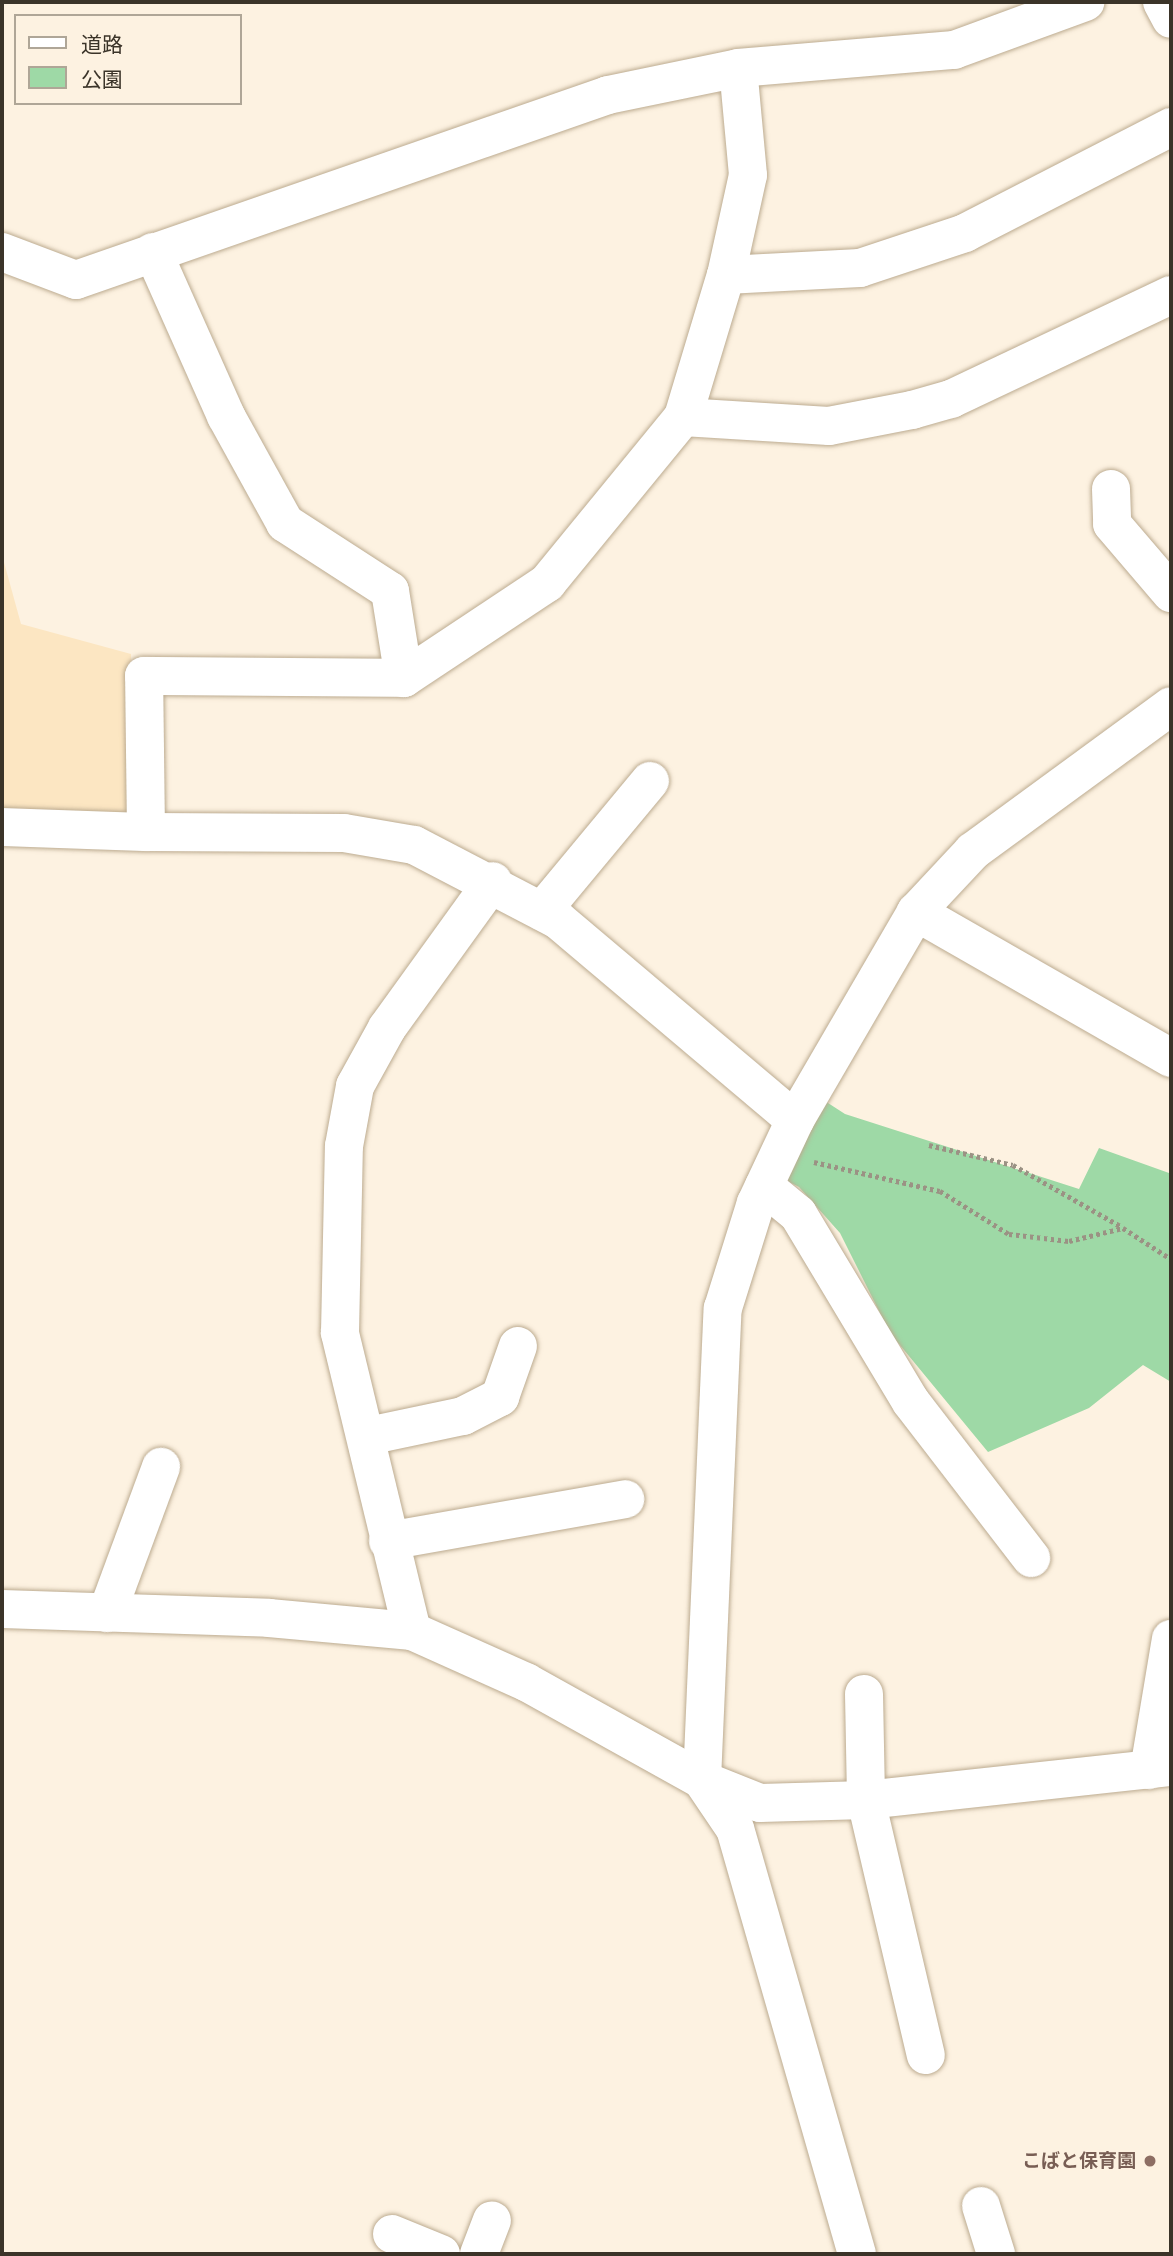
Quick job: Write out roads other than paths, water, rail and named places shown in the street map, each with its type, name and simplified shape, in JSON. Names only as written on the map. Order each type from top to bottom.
[{"type":"street","points":[[2,253],[76,280],[608,95],[738,68],[954,50],[1086,2]]},
{"type":"street","points":[[1162,2],[1171,19]]},
{"type":"street","points":[[145,832],[144,676],[404,678],[547,583],[682,417],[726,275],[748,175],[738,68]]},
{"type":"street","points":[[726,275],[860,268],[952,237],[1171,127]]},
{"type":"street","points":[[153,252],[226,416],[285,523],[390,591],[404,678]]},
{"type":"street","points":[[682,417],[829,426],[912,410],[951,399],[1171,295]]},
{"type":"street","points":[[1111,489],[1112,524],[1171,593]]},
{"type":"street","points":[[857,2254],[735,1829],[702,1780],[712,1437],[723,1308],[764,1186],[787,1136],[916,912],[973,850],[1171,706]]},
{"type":"street","points":[[542,911],[650,782]]},
{"type":"street","points":[[2,827],[145,832],[344,833],[414,845],[493,881],[542,911],[787,1136]]},
{"type":"street","points":[[412,1631],[388,1541],[368,1436],[340,1333],[344,1146],[355,1086],[387,1028],[493,881]]},
{"type":"street","points":[[916,912],[1171,1058]]},
{"type":"street","points":[[764,1186],[798,1214],[911,1402],[1031,1558]]},
{"type":"street","points":[[368,1436],[463,1416],[500,1397],[518,1346]]},
{"type":"street","points":[[107,1613],[161,1467]]},
{"type":"street","points":[[388,1541],[625,1499]]},
{"type":"street","points":[[2,1609],[412,1631],[526,1682],[702,1780],[760,1804],[866,1800],[1160,1769],[1171,1639]]},
{"type":"street","points":[[864,1694],[866,1800],[926,2055]]},
{"type":"street","points":[[981,2206],[996,2254]]},
{"type":"street","points":[[392,2234],[441,2254]]},
{"type":"place","name":"こばと保育園","points":[[1150,2161]]}]
